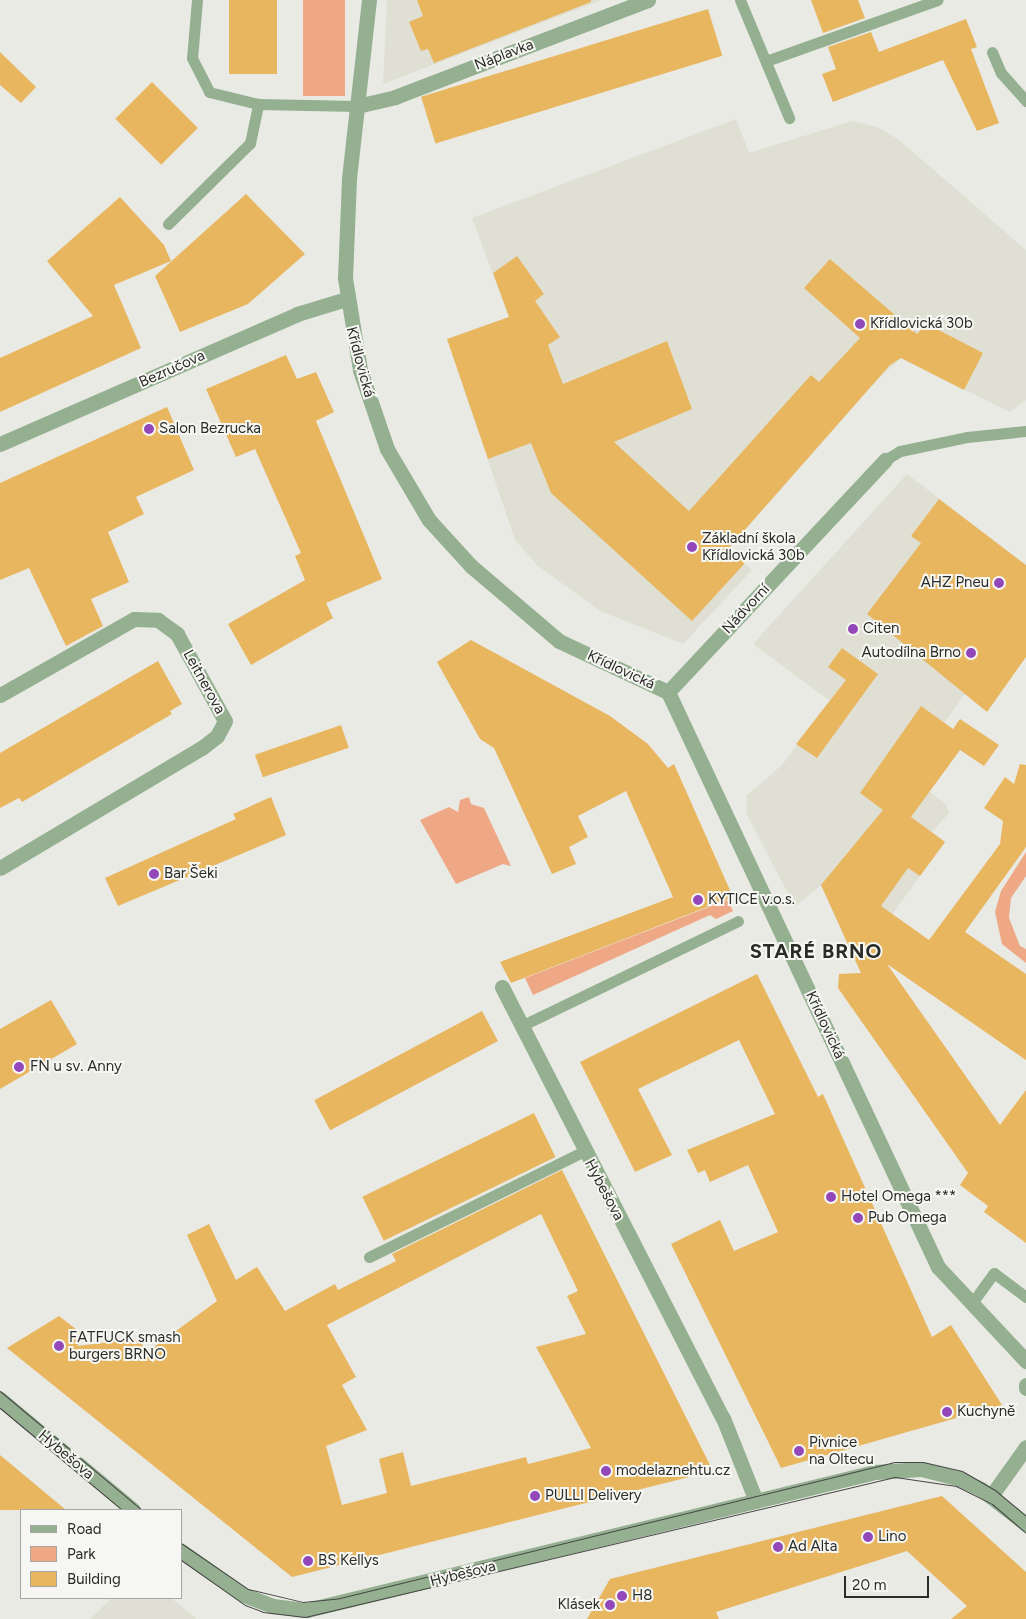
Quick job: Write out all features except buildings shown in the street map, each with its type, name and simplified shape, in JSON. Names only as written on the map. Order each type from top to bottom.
[{"type":"street","name":"Křídlovická","points":[[369,0],[349,179],[346,299],[360,370],[380,432],[429,520],[471,566],[559,641],[668,692],[938,1267],[1026,1360]]},
{"type":"street","name":"Náplavka","points":[[358,106],[395,97],[648,0]]},
{"type":"street","name":"Bezručova","points":[[0,444],[297,314],[346,299]]},
{"type":"street","name":"Nádvorní","points":[[668,692],[885,460]]},
{"type":"street","name":"Leitnerova","points":[[0,695],[134,619],[158,620],[176,634],[225,721],[217,736],[203,747],[0,868]]},
{"type":"street","name":"Hybešova","points":[[502,987],[584,1151],[723,1418],[756,1501]]},
{"type":"street","name":"Hybešova","points":[[0,1399],[132,1509]]},
{"type":"street","points":[[991,1496],[1026,1447]]},
{"type":"street","name":"Hybešova","points":[[182,1552],[244,1595],[273,1606],[307,1610],[875,1472],[909,1469],[947,1474],[991,1496],[1026,1524]]},
{"type":"lane","points":[[197,0],[192,58],[208,92],[258,104],[358,106]]},
{"type":"lane","points":[[740,0],[789,118]]},
{"type":"lane","points":[[766,62],[937,0]]},
{"type":"lane","points":[[992,52],[1001,73],[1026,101]]},
{"type":"lane","points":[[168,224],[250,143],[258,104]]},
{"type":"lane","points":[[885,460],[900,451],[967,437],[1026,431]]},
{"type":"lane","points":[[521,1026],[738,921]]},
{"type":"lane","points":[[369,1257],[584,1151]]},
{"type":"lane","points":[[972,1303],[994,1274],[1026,1297]]},
{"type":"shaded area","points":[[387,0],[602,0],[383,84]]},
{"type":"shaded area","points":[[736,119],[749,153],[852,121],[877,127],[898,139],[1026,250],[1026,400],[1010,412],[901,358],[876,381],[728,549],[752,570],[683,644],[600,611],[538,566],[515,540],[447,339],[509,317],[472,218]]},
{"type":"shaded area","points":[[907,474],[1026,565],[1026,608],[907,775],[946,804],[949,813],[932,832],[945,842],[856,964],[821,885],[795,907],[747,815],[746,796],[782,765],[830,701],[753,644]]},
{"type":"shaded area","points":[[111,1599],[172,1599],[197,1619],[90,1619]]},
{"type":"green space","points":[[303,0],[345,0],[345,96],[303,96]]},
{"type":"green space","points":[[469,797],[471,804],[484,808],[511,866],[503,864],[456,884],[420,820],[449,807],[458,812],[460,800]]},
{"type":"green space","points":[[1026,852],[1026,876],[1011,898],[1009,918],[1020,946],[1026,949],[1026,963],[1002,944],[995,912],[1001,891]]},
{"type":"green space","points":[[727,900],[733,911],[716,919],[710,915],[533,995],[525,978]]},
{"type":"tram line","points":[[0,1391],[141,1509]]},
{"type":"tram line","points":[[0,1408],[121,1509]]},
{"type":"tram line","points":[[182,1544],[248,1589],[303,1602],[340,1598],[895,1462],[923,1462],[962,1471],[995,1490],[1026,1516]]},
{"type":"tram line","points":[[182,1561],[245,1605],[263,1612],[305,1617],[895,1477],[956,1486],[992,1504],[1026,1533]]},
{"type":"place","name":"Křídlovická 30b","points":[[860,324]]},
{"type":"place","name":"Salon Bezrucka","points":[[149,429]]},
{"type":"place","name":"Základní škola Křídlovická 30b","points":[[692,547]]},
{"type":"place","name":"AHZ Pneu","points":[[999,583]]},
{"type":"place","name":"Citen","points":[[853,629]]},
{"type":"place","name":"Autodílna Brno","points":[[971,653]]},
{"type":"place","name":"Bar Šeki","points":[[154,874]]},
{"type":"place","name":"KYTICE v.o.s.","points":[[698,900]]},
{"type":"place","name":"FN u sv. Anny","points":[[19,1067]]},
{"type":"place","name":"Hotel Omega ***","points":[[831,1197]]},
{"type":"place","name":"Pub Omega","points":[[858,1218]]},
{"type":"place","name":"FATFUCK smash burgers BRNO","points":[[59,1346]]},
{"type":"place","name":"Kuchyně","points":[[947,1412]]},
{"type":"place","name":"Pivnice na Oltecu","points":[[799,1451]]},
{"type":"place","name":"modelaznehtu.cz","points":[[606,1471]]},
{"type":"place","name":"PULLI Delivery","points":[[535,1496]]},
{"type":"place","name":"Lino","points":[[868,1537]]},
{"type":"place","name":"Ad Alta","points":[[778,1547]]},
{"type":"place","name":"BS Kellys","points":[[308,1561]]},
{"type":"place","name":"H8","points":[[622,1596]]},
{"type":"place","name":"Klásek","points":[[610,1605]]},
{"type":"district","name":"STARÉ BRNO","points":[[816,951]]}]
